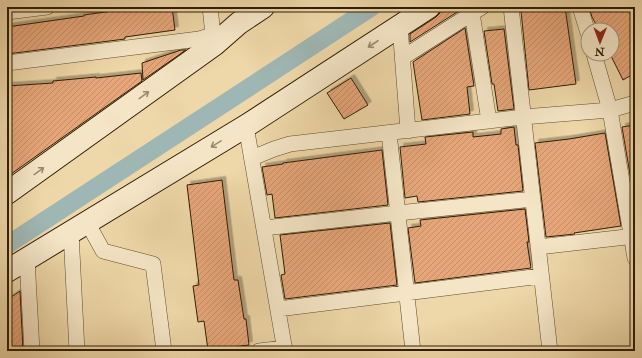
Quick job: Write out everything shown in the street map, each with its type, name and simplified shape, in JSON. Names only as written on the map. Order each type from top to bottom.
[{"type":"main road","points":[[7,193],[214,40],[263,7]]},
{"type":"main road","points":[[7,271],[246,126],[429,7]]},
{"type":"street","points":[[7,12],[47,7]]},
{"type":"street","points":[[7,63],[198,39],[214,40],[210,7]]},
{"type":"street","points":[[511,7],[550,351]]},
{"type":"street","points":[[580,7],[585,22]]},
{"type":"street","points":[[402,58],[477,10],[489,121]]},
{"type":"street","points":[[400,26],[408,131]]},
{"type":"street","points":[[596,62],[610,110],[633,236],[635,258]]},
{"type":"street","points":[[252,158],[290,144],[489,121],[610,110],[635,104]]},
{"type":"street","points":[[246,126],[285,349],[259,351]]},
{"type":"street","points":[[389,133],[412,351]]},
{"type":"street","points":[[264,228],[532,200]]},
{"type":"street","points":[[77,351],[79,227]]},
{"type":"street","points":[[79,227],[104,251],[153,264],[164,351]]},
{"type":"street","points":[[538,247],[633,236]]},
{"type":"street","points":[[27,258],[32,351]]},
{"type":"street","points":[[278,309],[541,276]]},
{"type":"building","points":[[141,7],[172,7],[175,30],[125,37],[125,39],[7,54],[7,27]]},
{"type":"building","points":[[441,7],[462,7],[462,9],[410,42],[410,34],[436,17],[440,13]]},
{"type":"building","points":[[527,7],[565,7],[576,84],[529,90],[521,11],[528,10]]},
{"type":"building","points":[[589,7],[627,7],[635,23],[635,73],[623,80],[614,62],[620,62],[620,22],[595,22]]},
{"type":"building","points":[[465,28],[474,86],[467,87],[470,114],[422,120],[413,62]]},
{"type":"building","points":[[504,29],[514,109],[498,111],[494,84],[492,84],[484,31]]},
{"type":"building","points":[[181,50],[186,50],[143,80],[142,63]]},
{"type":"building","points":[[141,73],[142,81],[11,174],[7,86],[53,83],[53,81]]},
{"type":"building","points":[[351,78],[368,105],[344,119],[327,93]]},
{"type":"building","points":[[635,125],[635,204],[622,127]]},
{"type":"building","points":[[514,127],[516,145],[518,145],[523,191],[418,202],[417,196],[405,198],[400,147],[426,144],[425,137],[473,132],[473,137],[501,134],[501,129]]},
{"type":"building","points":[[605,133],[621,226],[574,233],[575,234],[546,237],[535,143]]},
{"type":"building","points":[[382,150],[388,205],[275,218],[272,194],[267,195],[262,167]]},
{"type":"building","points":[[222,180],[234,280],[238,280],[244,319],[246,319],[249,345],[208,350],[204,321],[198,322],[193,286],[199,285],[187,185]]},
{"type":"building","points":[[525,209],[529,242],[527,242],[531,268],[415,283],[408,228],[421,226],[420,220]]},
{"type":"building","points":[[390,223],[397,285],[285,299],[281,275],[285,274],[280,235]]},
{"type":"building","points":[[20,291],[23,351],[7,351],[7,300]]},
{"type":"waterway","points":[[7,245],[372,7]]}]
